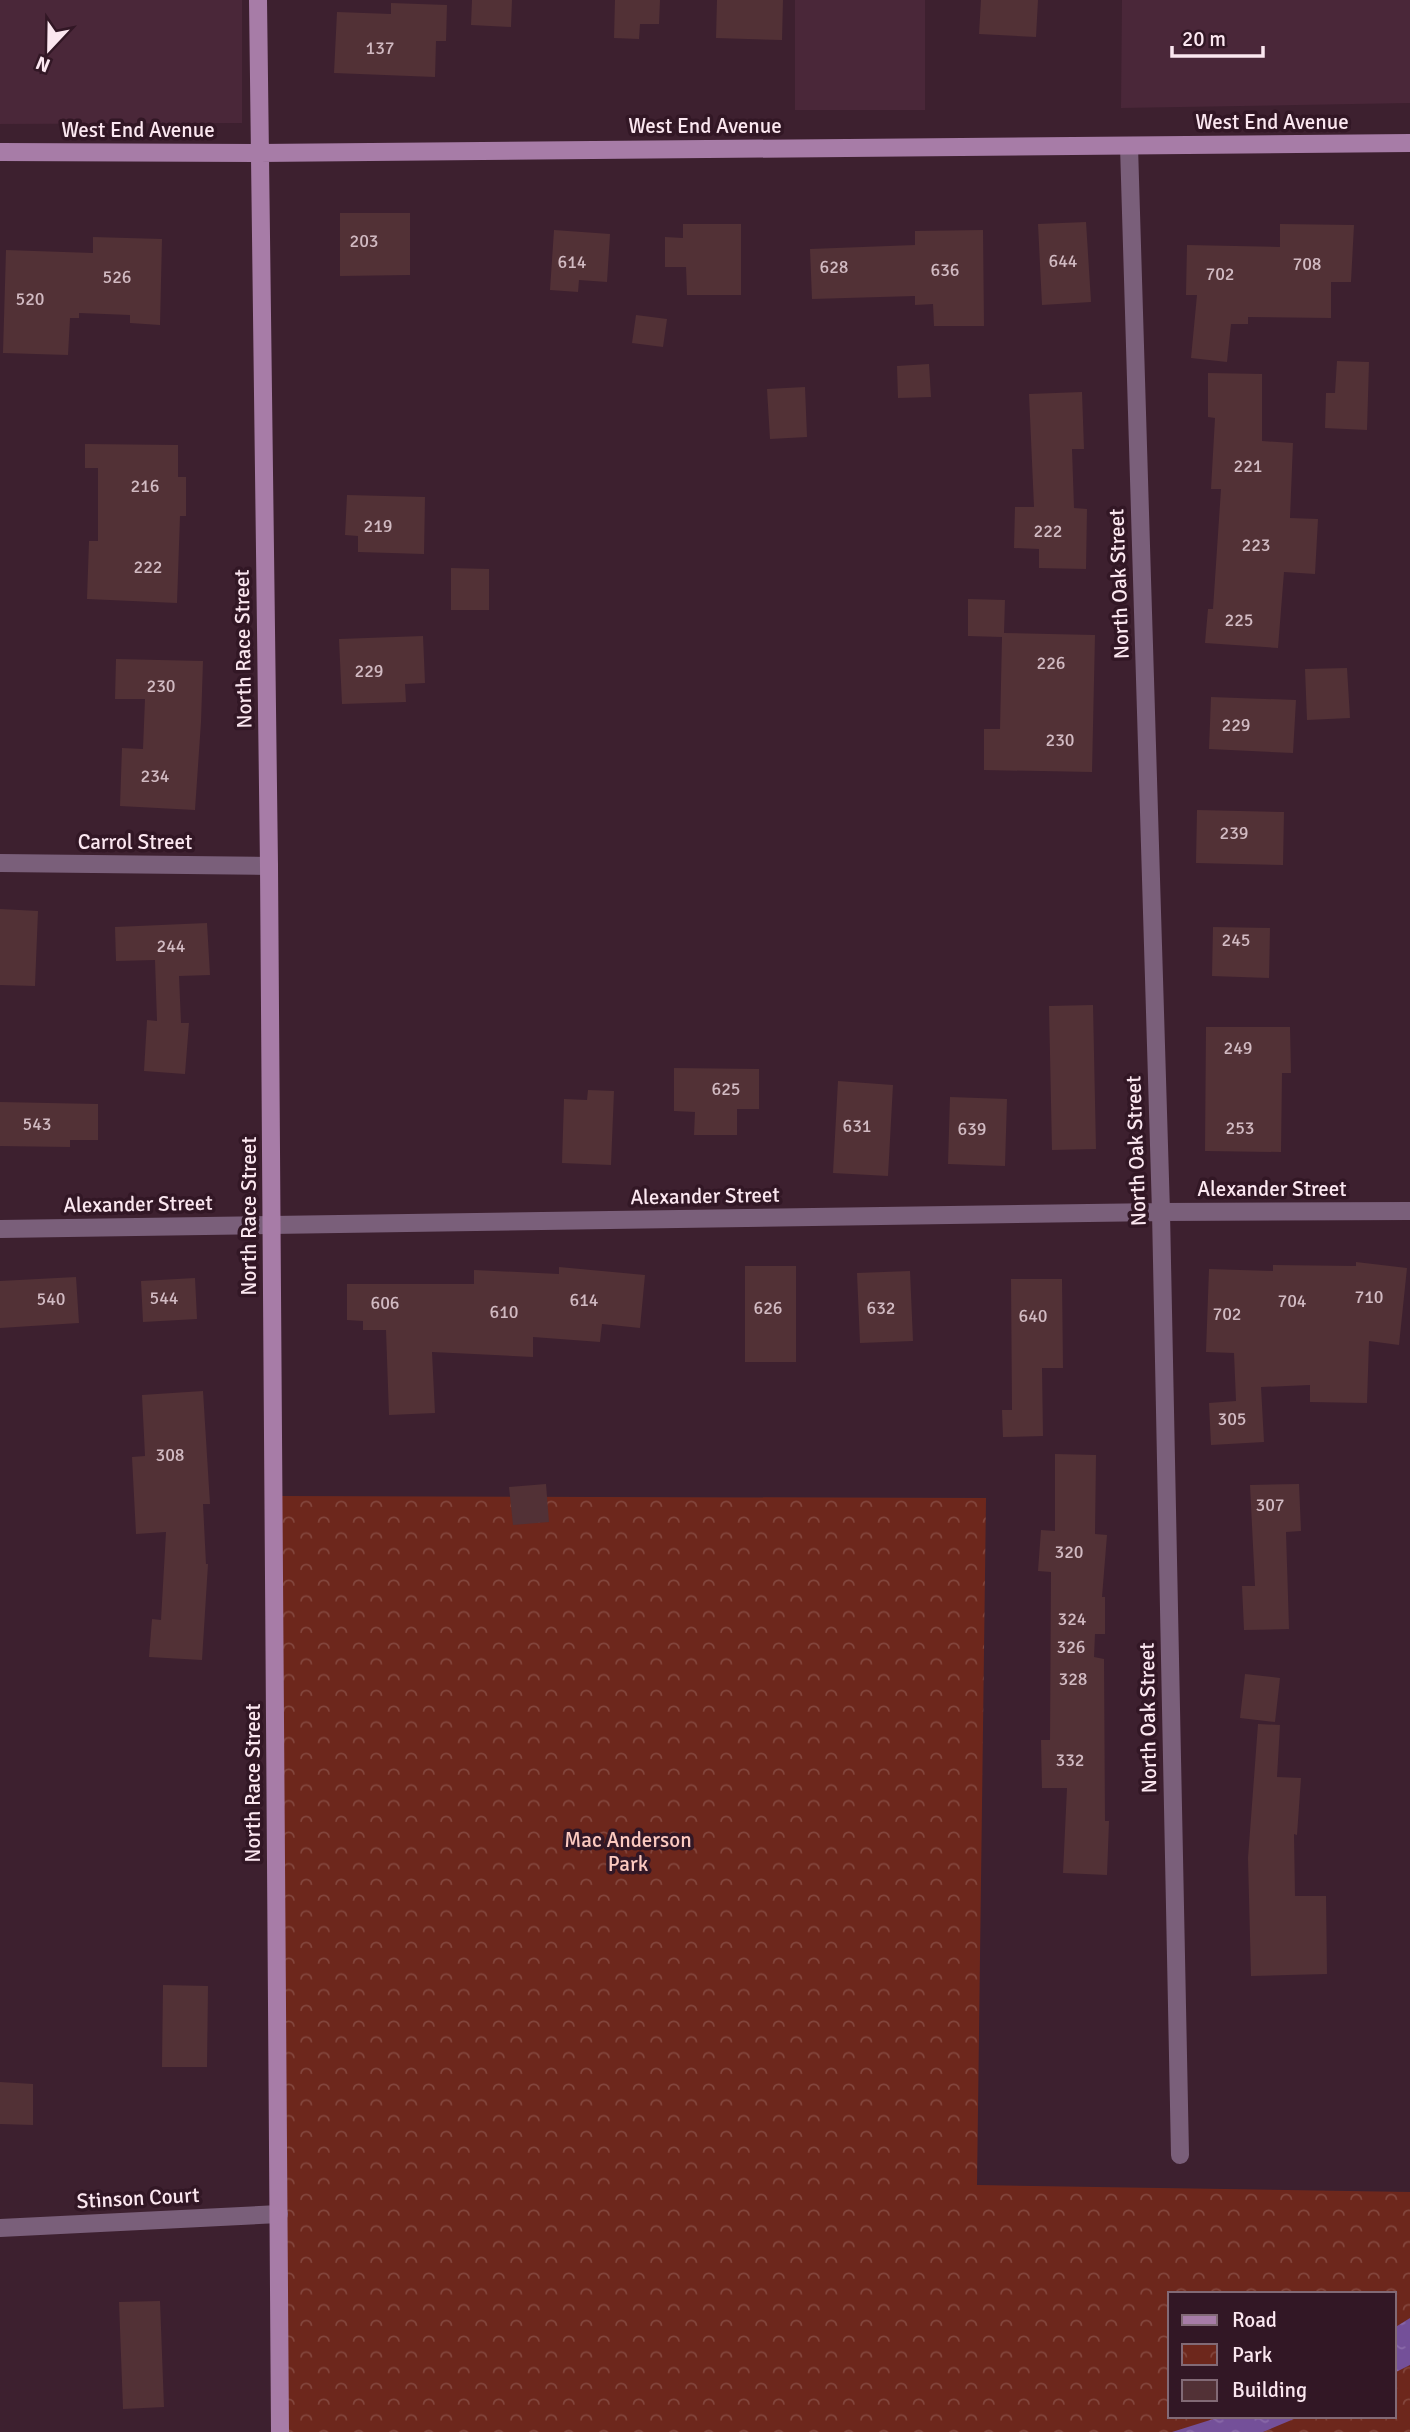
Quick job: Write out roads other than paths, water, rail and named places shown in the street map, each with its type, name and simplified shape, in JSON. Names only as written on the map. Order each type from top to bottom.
[{"type":"street","name":"North Race Street","points":[[258,0],[270,866],[280,2432]]},
{"type":"street","name":"West End Avenue","points":[[0,152],[259,153],[1410,143]]},
{"type":"street","name":"North Oak Street","points":[[1129,146],[1161,1212],[1180,2155]]},
{"type":"street","name":"Carrol Street","points":[[0,863],[270,866]]},
{"type":"street","name":"Alexander Street","points":[[0,1229],[1161,1212],[1410,1211]]},
{"type":"street","name":"Stinson Court","points":[[0,2228],[279,2214]]},
{"type":"water","points":[[1410,2318],[1410,2365],[1396,2372],[1396,2327]]},
{"type":"water","points":[[1217,2418],[1296,2418],[1263,2432],[1172,2432]]},
{"type":"park label","name":"Mac Anderson Park","points":[[628,1852]]}]
